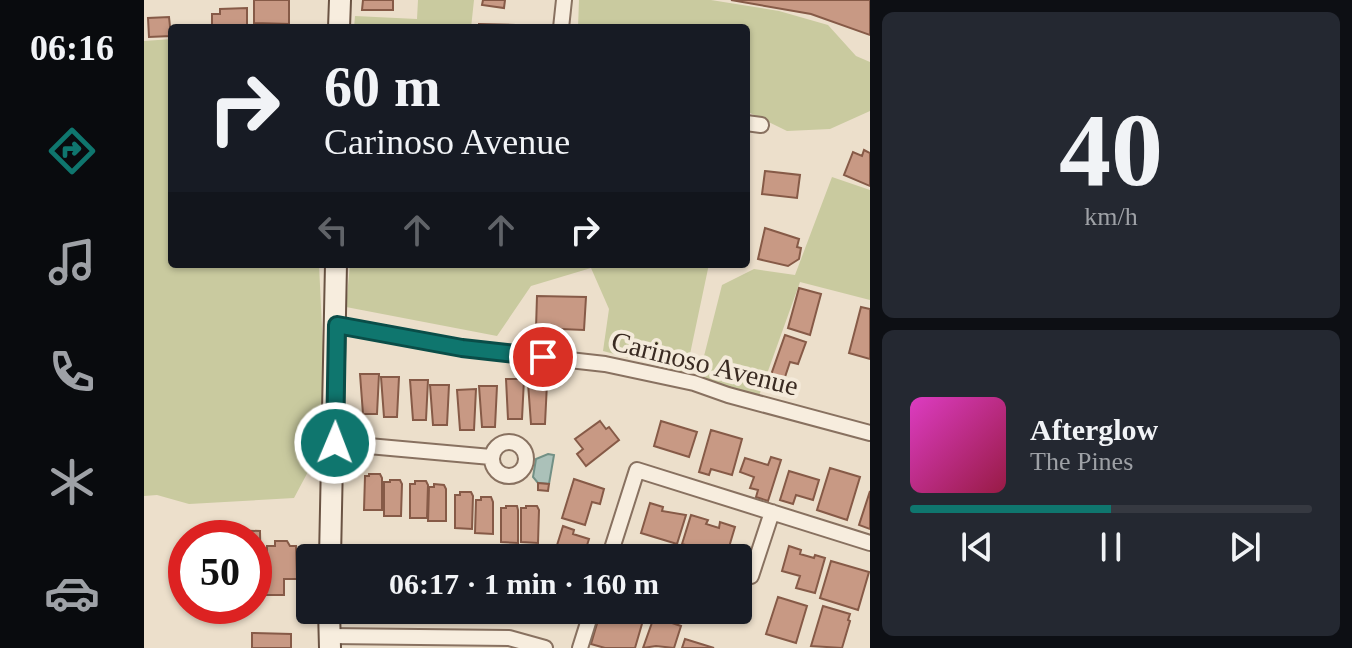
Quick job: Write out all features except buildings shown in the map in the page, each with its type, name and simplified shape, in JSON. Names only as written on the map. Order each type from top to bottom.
[{"type":"main road","points":[[339,24],[340,0]]},
{"type":"main road","points":[[331,544],[336,268]]},
{"type":"street","points":[[561,24],[564,0]]},
{"type":"street","name":"Carinoso Avenue","points":[[337,325],[462,348],[605,364],[694,383],[870,433]]},
{"type":"street","points":[[335,443],[491,457]]},
{"type":"street","points":[[613,544],[637,470],[870,543]]},
{"type":"street","points":[[752,573],[772,512]]},
{"type":"street","points":[[580,648],[588,624]]},
{"type":"street","points":[[330,642],[509,638],[545,648]]},
{"type":"green space","points":[[418,0],[474,0],[471,24],[354,24],[355,16],[417,19]]},
{"type":"green space","points":[[579,0],[711,0],[779,11],[828,25],[856,56],[870,62],[870,111],[830,129],[787,131],[750,113],[750,24],[578,24]]},
{"type":"green space","points":[[168,39],[168,268],[319,268],[327,436],[294,498],[189,504],[157,495],[144,496],[144,41]]},
{"type":"green space","points":[[832,177],[870,190],[870,300],[800,282],[759,396],[702,379],[702,364],[722,285],[754,269],[795,275]]},
{"type":"green space","points":[[350,268],[591,268],[531,286],[497,336],[346,307]]},
{"type":"green space","points":[[591,268],[708,268],[686,373],[603,351],[609,309]]},
{"type":"water","points":[[554,455],[549,484],[538,483],[533,477],[536,459]]},
{"type":"route","points":[[335,443],[337,325],[462,348],[543,357]]}]
